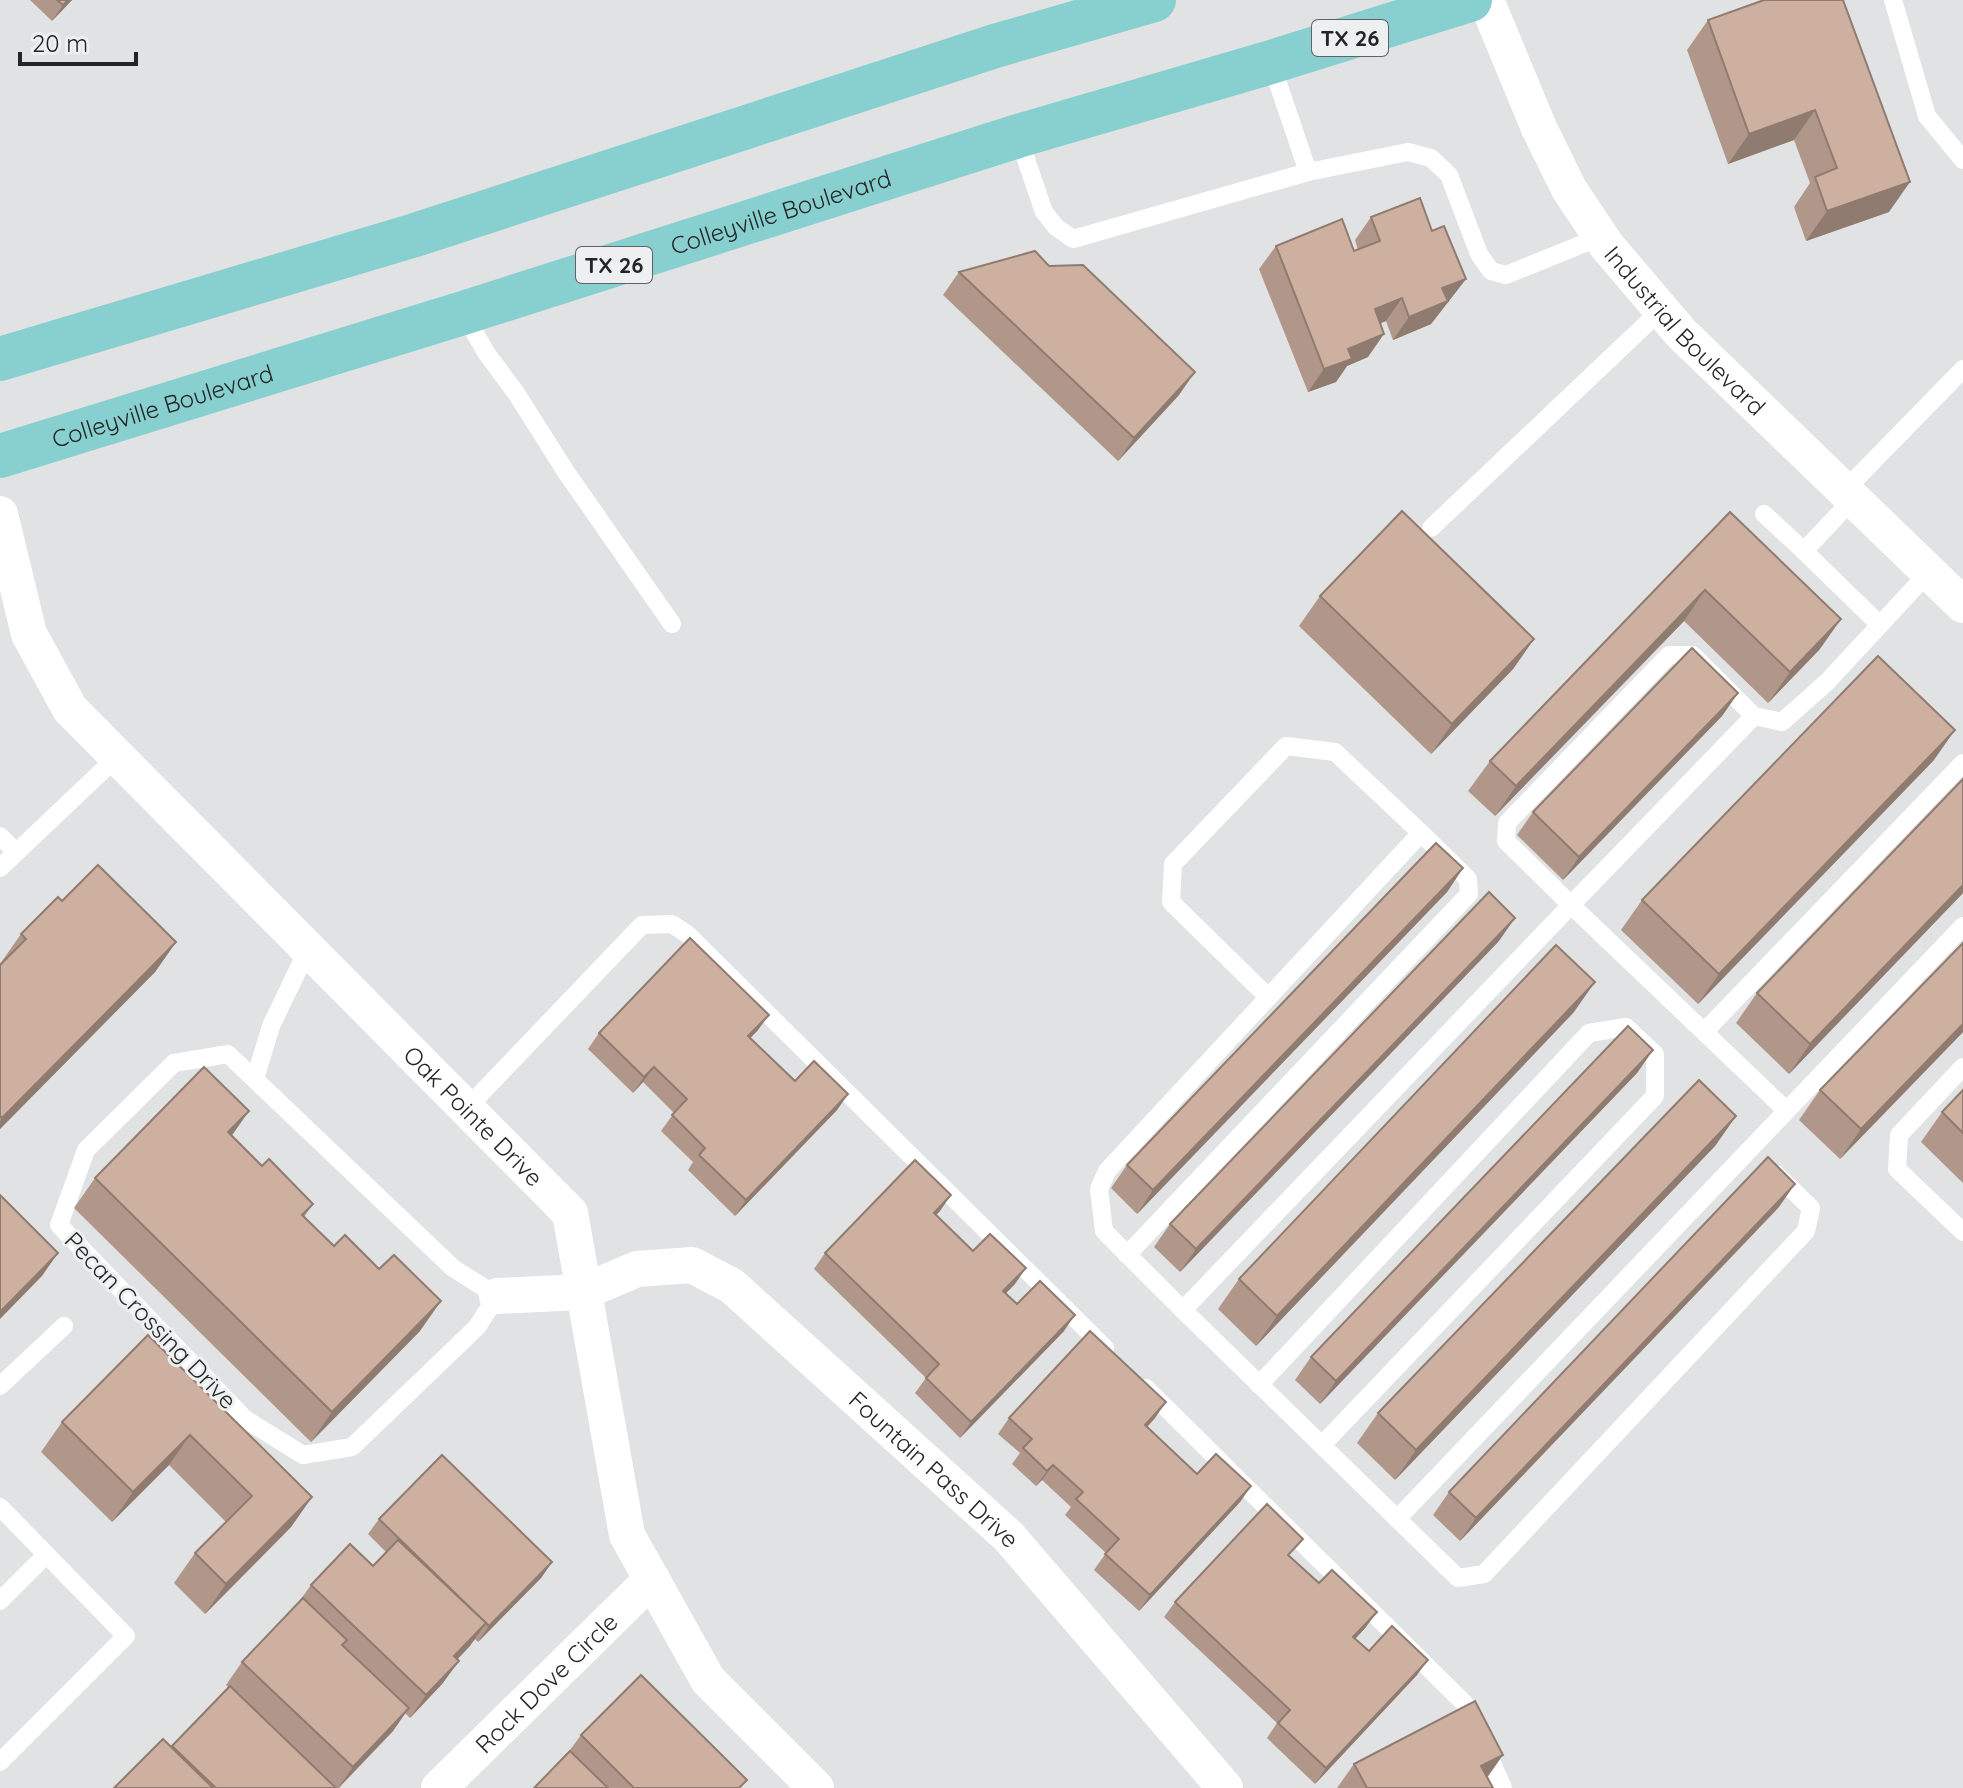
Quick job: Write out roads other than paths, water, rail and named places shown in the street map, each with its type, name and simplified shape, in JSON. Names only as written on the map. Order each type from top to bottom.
[{"type":"main road","points":[[0,359],[415,235],[995,46],[1154,0]]},
{"type":"main road","name":"Colleyville Boulevard","points":[[0,456],[463,313],[1018,136],[1470,0]]},
{"type":"street","name":"Industrial Boulevard","points":[[1486,0],[1539,128],[1569,189],[1600,237],[1681,333],[1963,605]]},
{"type":"street","name":"Oak Pointe Drive","points":[[0,514],[29,634],[70,709],[570,1213],[627,1535],[708,1680],[816,1788]]},
{"type":"street","name":"Fountain Pass Drive","points":[[583,1292],[637,1269],[692,1265],[732,1286],[1009,1537],[1225,1788]]},
{"type":"street","points":[[497,1296],[583,1292]]},
{"type":"street","name":"Rock Dove Circle","points":[[439,1788],[652,1579]]},
{"type":"lane","points":[[1893,0],[1927,116],[1963,160]]},
{"type":"lane","points":[[1271,62],[1308,172]]},
{"type":"lane","points":[[1018,136],[1044,212],[1056,227],[1073,239],[1308,172],[1408,152],[1431,158],[1449,175],[1479,254],[1491,271],[1506,275],[1600,237]]},
{"type":"lane","points":[[1431,528],[1661,310]]},
{"type":"lane","points":[[463,313],[566,472],[672,624]]},
{"type":"lane","points":[[1804,551],[1848,495],[1963,369]]},
{"type":"lane","points":[[1764,514],[1880,625]]},
{"type":"lane","points":[[1787,1111],[1506,841],[1507,823],[1669,655],[1693,655],[1754,716],[1782,722],[1827,682],[1929,572]]},
{"type":"lane","points":[[1183,1310],[1754,716]]},
{"type":"lane","points":[[1127,1255],[1469,894],[1468,879],[1335,752],[1286,746],[1173,864],[1171,902],[1268,997]]},
{"type":"lane","points":[[0,868],[117,757]]},
{"type":"lane","points":[[1704,1032],[1963,763]]},
{"type":"lane","points":[[1421,833],[1107,1171],[1099,1189],[1104,1231],[1458,1578],[1484,1574],[1806,1231],[1811,1208],[1772,1170]]},
{"type":"lane","points":[[0,836],[16,852]]},
{"type":"lane","points":[[466,1109],[642,925],[672,924],[687,934],[1116,1359]]},
{"type":"lane","points":[[1397,1519],[1963,926]]},
{"type":"lane","points":[[255,1079],[271,1026],[308,949]]},
{"type":"lane","points":[[1259,1385],[1589,1033],[1626,1027],[1655,1054],[1655,1096],[1322,1445]]},
{"type":"lane","name":"Pecan Crossing Drive","points":[[228,1054],[453,1268],[497,1296],[477,1327],[352,1447],[303,1455],[245,1419],[59,1225],[86,1150],[174,1063],[228,1054]]},
{"type":"lane","points":[[1963,1067],[1899,1135],[1897,1169],[1963,1232]]},
{"type":"lane","points":[[0,1386],[64,1326]]},
{"type":"lane","points":[[1139,1381],[1467,1706],[1503,1788]]},
{"type":"lane","points":[[0,1507],[126,1636],[0,1762]]},
{"type":"lane","points":[[0,1601],[46,1555]]}]
